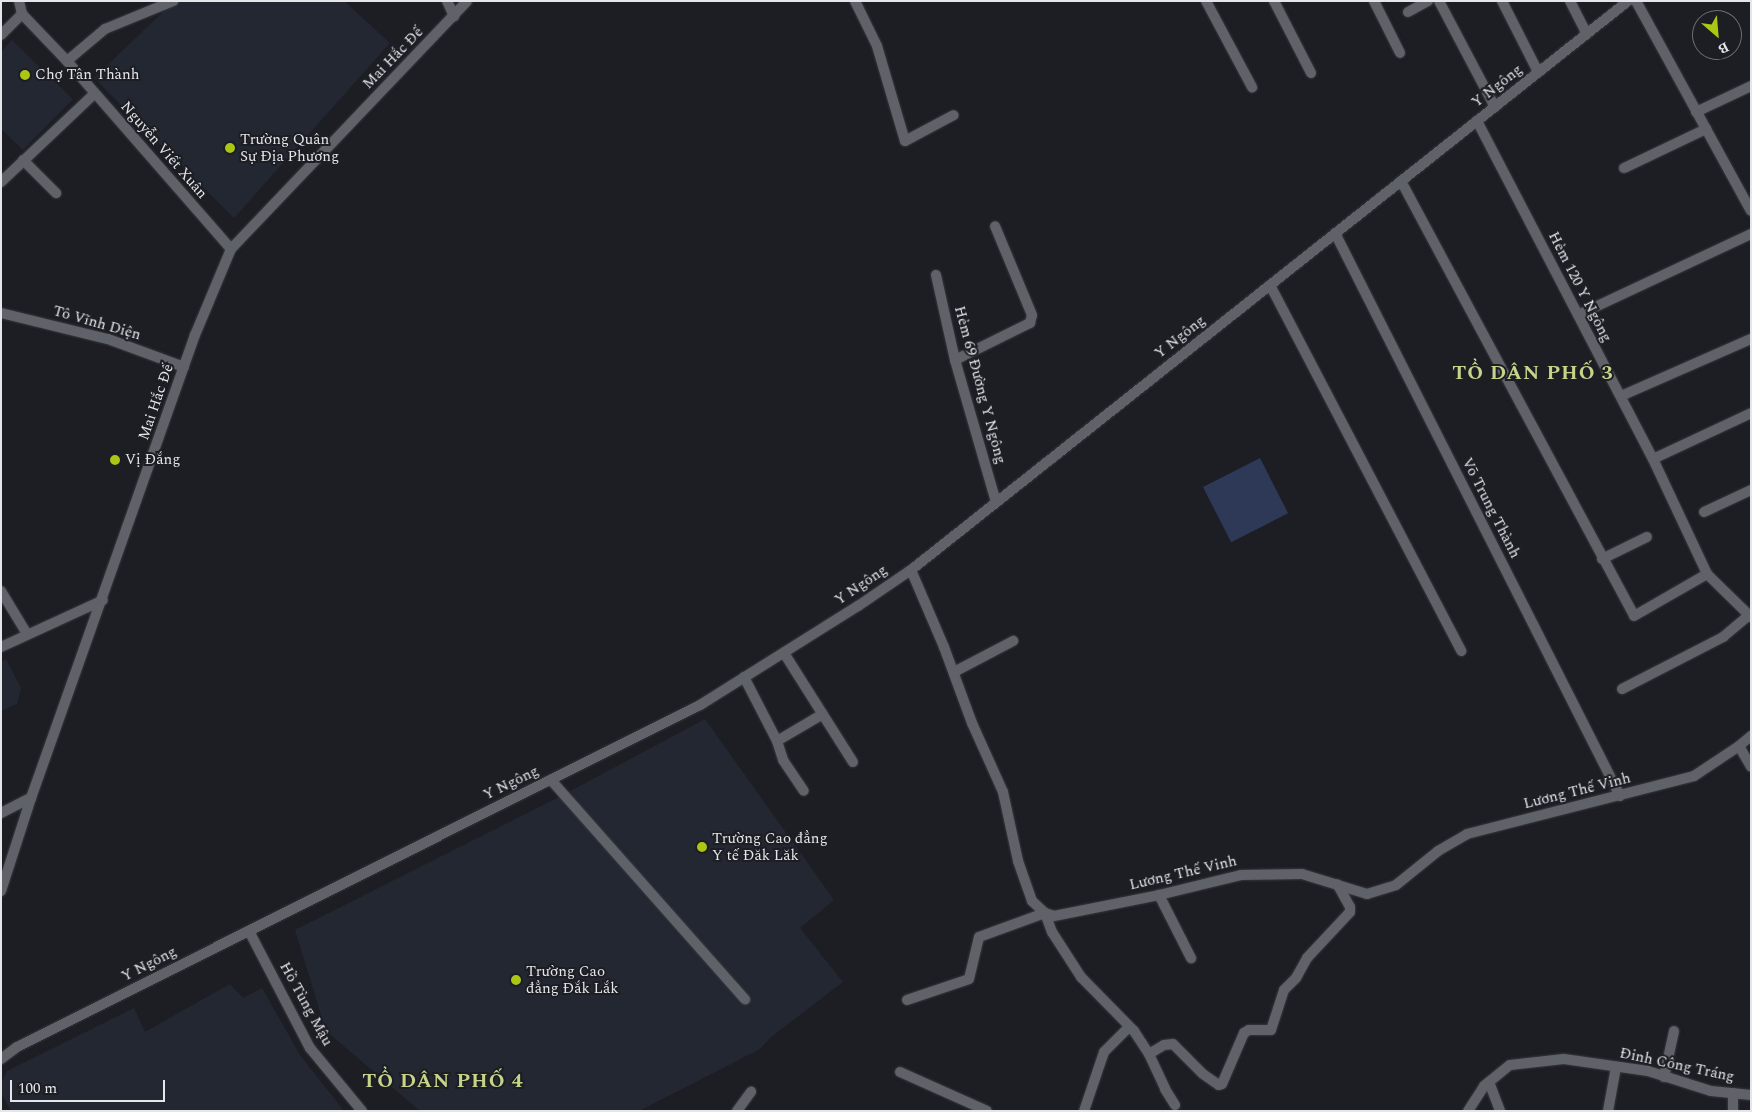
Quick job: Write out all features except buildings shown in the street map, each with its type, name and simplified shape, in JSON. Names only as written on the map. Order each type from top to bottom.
[{"type":"street","points":[[1,35],[22,14],[19,1]]},
{"type":"street","points":[[67,61],[106,29],[173,1]]},
{"type":"street","points":[[446,1],[454,16]]},
{"type":"street","name":"Mai Hắc Đế","points":[[1,891],[31,798],[103,600],[184,367],[230,249],[467,1]]},
{"type":"street","points":[[855,1],[877,46],[905,141],[954,115]]},
{"type":"street","points":[[1206,1],[1252,87]]},
{"type":"street","points":[[1274,1],[1311,73]]},
{"type":"street","points":[[1374,1],[1400,53]]},
{"type":"street","points":[[1408,12],[1428,1]]},
{"type":"street","points":[[1439,1],[1495,107]]},
{"type":"street","points":[[1502,1],[1538,72]]},
{"type":"street","points":[[1570,1],[1587,34]]},
{"type":"street","name":"Y Ngông","points":[[1,1059],[17,1047],[700,705],[858,606],[911,570],[1628,1]]},
{"type":"street","points":[[1636,1],[1751,211]]},
{"type":"street","name":"Nguyễn Viết Xuân","points":[[22,14],[67,61],[230,249]]},
{"type":"street","points":[[1696,112],[1751,86]]},
{"type":"street","points":[[1,182],[95,93]]},
{"type":"street","name":"Hẻm 120 Y Ngông","points":[[1477,121],[1653,459],[1707,574],[1750,616]]},
{"type":"street","points":[[1624,168],[1706,129]]},
{"type":"street","points":[[23,160],[56,193]]},
{"type":"street","points":[[1401,181],[1634,616],[1707,574]]},
{"type":"street","points":[[955,360],[1030,323],[1032,315],[995,226]]},
{"type":"street","name":"Võ Trung Thành","points":[[1335,233],[1620,796]]},
{"type":"street","points":[[1578,315],[1751,234]]},
{"type":"street","name":"Hẻm 69 Đường Y Ngông","points":[[936,275],[955,360],[996,502]]},
{"type":"street","points":[[1270,285],[1461,652]]},
{"type":"street","name":"Tô Vĩnh Diện","points":[[1,313],[108,339],[184,367]]},
{"type":"street","points":[[1620,396],[1751,339]]},
{"type":"street","points":[[1653,459],[1751,413]]},
{"type":"street","points":[[1704,512],[1751,490]]},
{"type":"street","points":[[1602,559],[1647,537]]},
{"type":"street","points":[[911,570],[954,672],[972,723],[1003,792],[1018,861],[1032,901],[1044,913],[1052,932],[1081,977],[1129,1027],[1149,1054],[1165,1089],[1175,1105]]},
{"type":"street","points":[[1,591],[27,634]]},
{"type":"street","points":[[1,647],[103,600]]},
{"type":"street","points":[[1622,689],[1723,637],[1750,616]]},
{"type":"street","points":[[954,672],[1013,641]]},
{"type":"street","points":[[784,652],[853,762]]},
{"type":"street","points":[[744,677],[777,741],[783,760],[804,791]]},
{"type":"street","points":[[777,741],[823,714]]},
{"type":"street","name":"Lương Thế Vinh","points":[[1044,913],[1062,915],[1159,895],[1241,874],[1302,874],[1367,894],[1396,885],[1438,851],[1467,834],[1694,776],[1751,736]]},
{"type":"street","points":[[1738,746],[1751,767]]},
{"type":"street","points":[[551,780],[745,999]]},
{"type":"street","points":[[1,813],[31,798]]},
{"type":"street","points":[[1149,1054],[1164,1045],[1173,1044],[1203,1074],[1219,1085],[1222,1084],[1244,1034],[1249,1030],[1271,1030],[1284,990],[1296,978],[1307,958],[1350,912],[1350,907],[1337,884]]},
{"type":"street","points":[[1159,895],[1191,958]]},
{"type":"street","points":[[907,1000],[969,979],[979,937],[1044,913]]},
{"type":"street","name":"Hồ Tùng Mậu","points":[[249,931],[310,1048],[362,1111]]},
{"type":"street","points":[[1084,1111],[1104,1052],[1129,1027]]},
{"type":"street","points":[[1664,1077],[1674,1031]]},
{"type":"street","name":"Y Ngông","points":[[1,1050],[17,1047]]},
{"type":"street","name":"Đinh Công Tráng","points":[[1468,1111],[1489,1082],[1510,1066],[1564,1059],[1664,1077],[1711,1091],[1751,1095]]},
{"type":"street","points":[[1608,1111],[1616,1067]]},
{"type":"street","points":[[900,1072],[987,1111]]},
{"type":"street","points":[[1489,1082],[1500,1111]]},
{"type":"street","points":[[736,1111],[751,1092]]},
{"type":"street","points":[[1732,1093],[1733,1111]]},
{"type":"shaded area","name":"Trường Quân Sự Địa Phương","points":[[181,1],[344,1],[390,43],[234,218],[94,78],[168,7]]},
{"type":"shaded area","name":"Chợ Tân Thành","points":[[12,40],[73,99],[23,150],[1,129],[1,52]]},
{"type":"shaded area","points":[[1260,458],[1288,513],[1231,542],[1203,487]]},
{"type":"shaded area","points":[[6,659],[21,688],[17,704],[1,711],[1,662]]},
{"type":"shaded area","name":"Trường Cao đẳng Đắk Lắk","points":[[705,719],[834,900],[800,928],[843,982],[771,1037],[760,1049],[639,1111],[420,1111],[326,1031],[295,930],[563,795]]},
{"type":"shaded area","points":[[230,984],[243,998],[262,988],[300,1055],[344,1111],[11,1111],[1,1093],[1,1083],[7,1071],[134,1008],[145,1032]]},
{"type":"place","name":"Chợ Tân Thành","points":[[25,75]]},
{"type":"place","name":"Trường Quân Sự Địa Phương","points":[[230,148]]},
{"type":"place","name":"Vị Đắng","points":[[115,460]]},
{"type":"place","name":"Trường Cao đẳng Y tế Đăk Lăk","points":[[702,847]]},
{"type":"place","name":"Trường Cao đẳng Đắk Lắk","points":[[516,980]]},
{"type":"district","name":"TỔ DÂN PHỐ 3","points":[[1533,373]]},
{"type":"district","name":"TỔ DÂN PHỐ 4","points":[[443,1081]]}]
